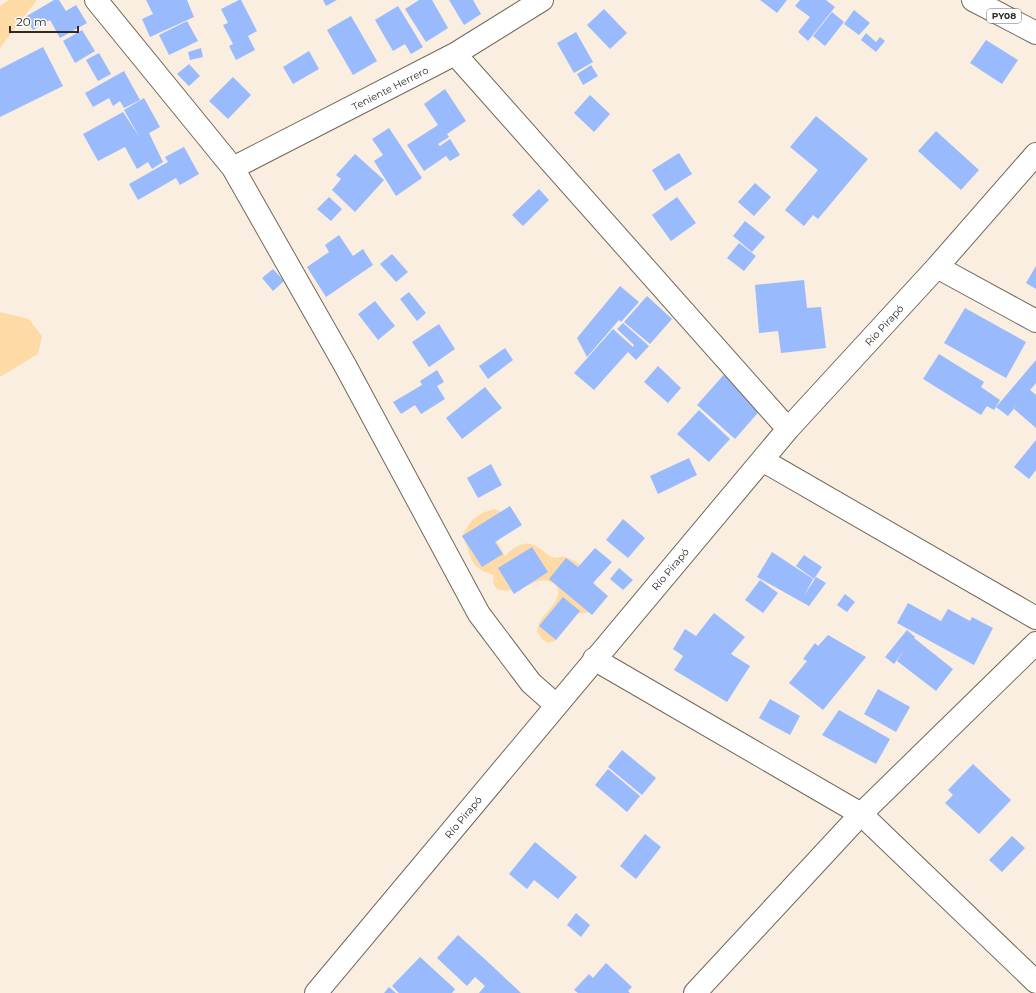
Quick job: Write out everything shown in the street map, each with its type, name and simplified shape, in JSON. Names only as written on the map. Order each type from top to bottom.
[{"type":"main road","points":[[96,0],[233,168],[342,360],[479,614],[531,682],[556,705]]},
{"type":"main road","name":"Teniente Herrero","points":[[233,168],[455,54],[542,0]]},
{"type":"main road","name":"PY08","points":[[973,0],[1036,33]]},
{"type":"main road","points":[[455,54],[788,429]]},
{"type":"main road","name":"Río Pirapó","points":[[316,993],[788,429],[937,267],[1036,154]]},
{"type":"main road","points":[[937,267],[1036,321]]},
{"type":"main road","points":[[762,460],[1036,618]]},
{"type":"main road","points":[[695,993],[861,814],[1036,643]]},
{"type":"main road","points":[[594,659],[861,814],[1036,982]]},
{"type":"shaded area","points":[[9,0],[37,0],[0,48],[0,6]]},
{"type":"shaded area","points":[[0,312],[29,319],[42,336],[38,354],[0,377]]},
{"type":"shaded area","points":[[494,509],[506,514],[505,529],[497,542],[505,556],[521,544],[530,544],[541,549],[552,557],[564,557],[570,559],[586,570],[599,593],[591,612],[577,614],[555,641],[548,643],[542,639],[537,632],[541,621],[557,599],[558,589],[554,584],[543,580],[513,590],[497,589],[493,583],[494,575],[479,568],[472,560],[462,536],[474,518],[482,513]]},
{"type":"building","points":[[54,0],[59,0],[66,11],[76,5],[87,23],[60,38],[50,20],[33,30],[25,17]]},
{"type":"building","points":[[146,0],[187,0],[194,17],[150,37],[142,19],[153,14]]},
{"type":"building","points":[[241,0],[257,31],[248,36],[255,50],[236,60],[229,46],[233,44],[223,25],[228,23],[221,9]]},
{"type":"building","points":[[323,0],[337,0],[326,6]]},
{"type":"building","points":[[419,0],[432,0],[448,28],[426,42],[405,9]]},
{"type":"building","points":[[449,0],[473,0],[481,14],[464,25]]},
{"type":"building","points":[[760,0],[787,0],[777,13]]},
{"type":"building","points":[[800,0],[826,0],[835,7],[808,41],[798,32],[810,17],[795,6]]},
{"type":"building","points":[[398,6],[423,47],[411,54],[405,44],[393,51],[375,20]]},
{"type":"building","points":[[604,9],[627,33],[610,49],[587,25]]},
{"type":"building","points":[[854,10],[870,23],[859,35],[844,24]]},
{"type":"building","points":[[832,12],[844,22],[825,46],[813,36]]},
{"type":"building","points":[[351,16],[377,61],[353,75],[327,30]]},
{"type":"building","points":[[187,21],[198,41],[169,55],[159,35]]},
{"type":"building","points":[[82,30],[95,51],[75,63],[63,41]]},
{"type":"building","points":[[576,32],[593,62],[574,73],[557,43]]},
{"type":"building","points":[[866,33],[876,42],[880,37],[885,41],[876,52],[861,40]]},
{"type":"building","points":[[986,40],[1018,60],[1002,84],[970,63]]},
{"type":"building","points":[[43,47],[63,86],[0,117],[0,69]]},
{"type":"building","points":[[201,48],[203,57],[190,60],[188,52]]},
{"type":"building","points":[[309,51],[319,69],[293,84],[283,67]]},
{"type":"building","points":[[99,53],[111,74],[98,81],[86,60]]},
{"type":"building","points":[[189,64],[200,76],[189,86],[177,74]]},
{"type":"building","points":[[591,65],[598,76],[583,85],[577,74]]},
{"type":"building","points":[[124,71],[140,100],[124,108],[120,101],[113,106],[109,98],[93,107],[85,93]]},
{"type":"building","points":[[233,77],[251,95],[228,119],[209,101]]},
{"type":"building","points":[[445,89],[466,121],[447,134],[449,137],[438,144],[440,146],[450,139],[460,155],[450,161],[446,156],[424,171],[407,145],[438,125],[424,104]]},
{"type":"building","points":[[590,95],[610,114],[594,132],[574,113]]},
{"type":"building","points":[[144,98],[160,127],[149,133],[163,162],[152,169],[148,162],[137,169],[125,147],[98,161],[83,134],[123,112],[140,138],[124,110]]},
{"type":"building","points":[[816,116],[868,159],[818,219],[813,215],[804,226],[785,210],[818,170],[790,147]]},
{"type":"building","points":[[389,128],[422,178],[396,196],[374,161],[383,155],[372,139]]},
{"type":"building","points":[[936,131],[979,170],[961,190],[918,151]]},
{"type":"building","points":[[184,147],[199,174],[180,185],[176,178],[138,200],[129,184],[168,162],[165,157]]},
{"type":"building","points":[[679,153],[692,174],[665,191],[652,170]]},
{"type":"building","points":[[355,154],[384,180],[355,212],[332,190],[341,179],[336,175]]},
{"type":"building","points":[[755,183],[771,197],[754,216],[738,202]]},
{"type":"building","points":[[539,189],[549,200],[523,226],[512,215]]},
{"type":"building","points":[[329,197],[342,209],[331,221],[317,209]]},
{"type":"building","points":[[677,197],[696,223],[671,241],[652,215]]},
{"type":"building","points":[[745,221],[765,237],[752,252],[733,236]]},
{"type":"building","points":[[339,235],[353,256],[363,249],[373,265],[326,297],[307,267],[329,252],[325,245]]},
{"type":"building","points":[[739,243],[756,256],[744,271],[727,258]]},
{"type":"building","points":[[392,254],[408,272],[396,282],[380,264]]},
{"type":"building","points":[[1036,266],[1036,289],[1026,283]]},
{"type":"building","points":[[273,269],[284,281],[273,291],[262,278]]},
{"type":"building","points":[[804,280],[807,308],[821,307],[826,348],[781,353],[778,331],[759,333],[755,285]]},
{"type":"building","points":[[620,286],[639,302],[621,322],[619,320],[587,357],[577,338]]},
{"type":"building","points":[[409,292],[426,313],[417,321],[400,299]]},
{"type":"building","points":[[647,296],[672,319],[650,344],[624,322]]},
{"type":"building","points":[[375,301],[395,326],[378,340],[358,314]]},
{"type":"building","points":[[965,308],[1026,342],[1006,378],[944,343]]},
{"type":"building","points":[[623,323],[649,346],[636,360],[628,352],[594,390],[574,373],[613,329],[633,347],[634,345],[617,329]]},
{"type":"building","points":[[439,324],[455,349],[429,367],[412,342]]},
{"type":"building","points":[[505,348],[513,360],[488,379],[479,366]]},
{"type":"building","points":[[939,354],[984,382],[981,387],[1000,400],[994,410],[987,406],[981,415],[923,379]]},
{"type":"building","points":[[1036,360],[1036,383],[1030,390],[1036,395],[1036,428],[1014,409],[1022,399],[1008,416],[996,407]]},
{"type":"building","points":[[658,366],[681,388],[668,403],[644,382]]},
{"type":"building","points":[[437,370],[444,382],[437,386],[445,399],[421,414],[415,405],[401,414],[393,402],[422,385],[420,381]]},
{"type":"building","points":[[728,370],[763,407],[735,439],[697,405]]},
{"type":"building","points":[[485,387],[502,408],[462,439],[446,418]]},
{"type":"building","points":[[699,410],[730,439],[709,462],[677,434]]},
{"type":"building","points":[[1036,440],[1036,470],[1029,479],[1014,467]]},
{"type":"building","points":[[689,458],[697,475],[658,494],[650,476]]},
{"type":"building","points":[[491,464],[502,485],[478,498],[467,478]]},
{"type":"building","points":[[510,506],[522,525],[495,542],[503,554],[482,567],[462,536]]},
{"type":"building","points":[[623,519],[645,538],[628,558],[606,540]]},
{"type":"building","points":[[532,547],[548,572],[514,594],[498,568]]},
{"type":"building","points":[[595,548],[612,562],[593,583],[608,596],[592,615],[549,579],[566,558],[578,567]]},
{"type":"building","points":[[772,552],[813,579],[804,596],[816,577],[826,583],[809,606],[757,577]]},
{"type":"building","points":[[804,555],[822,567],[814,579],[796,566]]},
{"type":"building","points":[[619,568],[633,580],[623,590],[610,579]]},
{"type":"building","points":[[760,580],[778,593],[763,613],[745,600]]},
{"type":"building","points":[[845,594],[855,602],[847,612],[837,605]]},
{"type":"building","points":[[563,597],[580,611],[556,640],[539,626]]},
{"type":"building","points":[[908,603],[941,621],[948,609],[970,621],[972,617],[993,628],[974,665],[897,623]]},
{"type":"building","points":[[714,613],[745,637],[731,654],[750,666],[727,702],[674,670],[683,656],[673,649],[685,629],[696,636]]},
{"type":"building","points":[[907,630],[915,637],[914,638],[953,669],[936,691],[897,661],[905,649],[894,664],[885,657]]},
{"type":"building","points":[[828,635],[866,657],[823,710],[789,683],[807,661],[803,659],[815,643],[818,646]]},
{"type":"building","points":[[878,689],[910,707],[896,732],[864,714]]},
{"type":"building","points":[[770,699],[800,716],[790,735],[759,718]]},
{"type":"building","points":[[839,710],[890,739],[876,764],[822,735]]},
{"type":"building","points":[[622,750],[656,778],[642,795],[608,767]]},
{"type":"building","points":[[973,764],[1011,800],[979,834],[945,803],[953,795],[948,790]]},
{"type":"building","points":[[608,769],[640,796],[627,812],[595,785]]},
{"type":"building","points":[[645,834],[661,847],[636,879],[620,866]]},
{"type":"building","points":[[1012,836],[1025,848],[1002,872],[989,860]]},
{"type":"building","points":[[535,842],[577,877],[558,899],[534,880],[527,889],[509,874]]},
{"type":"building","points":[[576,913],[590,925],[581,937],[567,925]]},
{"type":"building","points":[[458,935],[521,993],[479,993],[485,986],[475,977],[467,986],[437,958]]},
{"type":"building","points":[[420,957],[455,989],[452,993],[399,993],[392,986]]},
{"type":"building","points":[[606,963],[632,987],[628,991],[630,993],[578,993],[574,990],[589,974],[593,978]]},
{"type":"building","points":[[389,987],[396,993],[384,993]]}]
